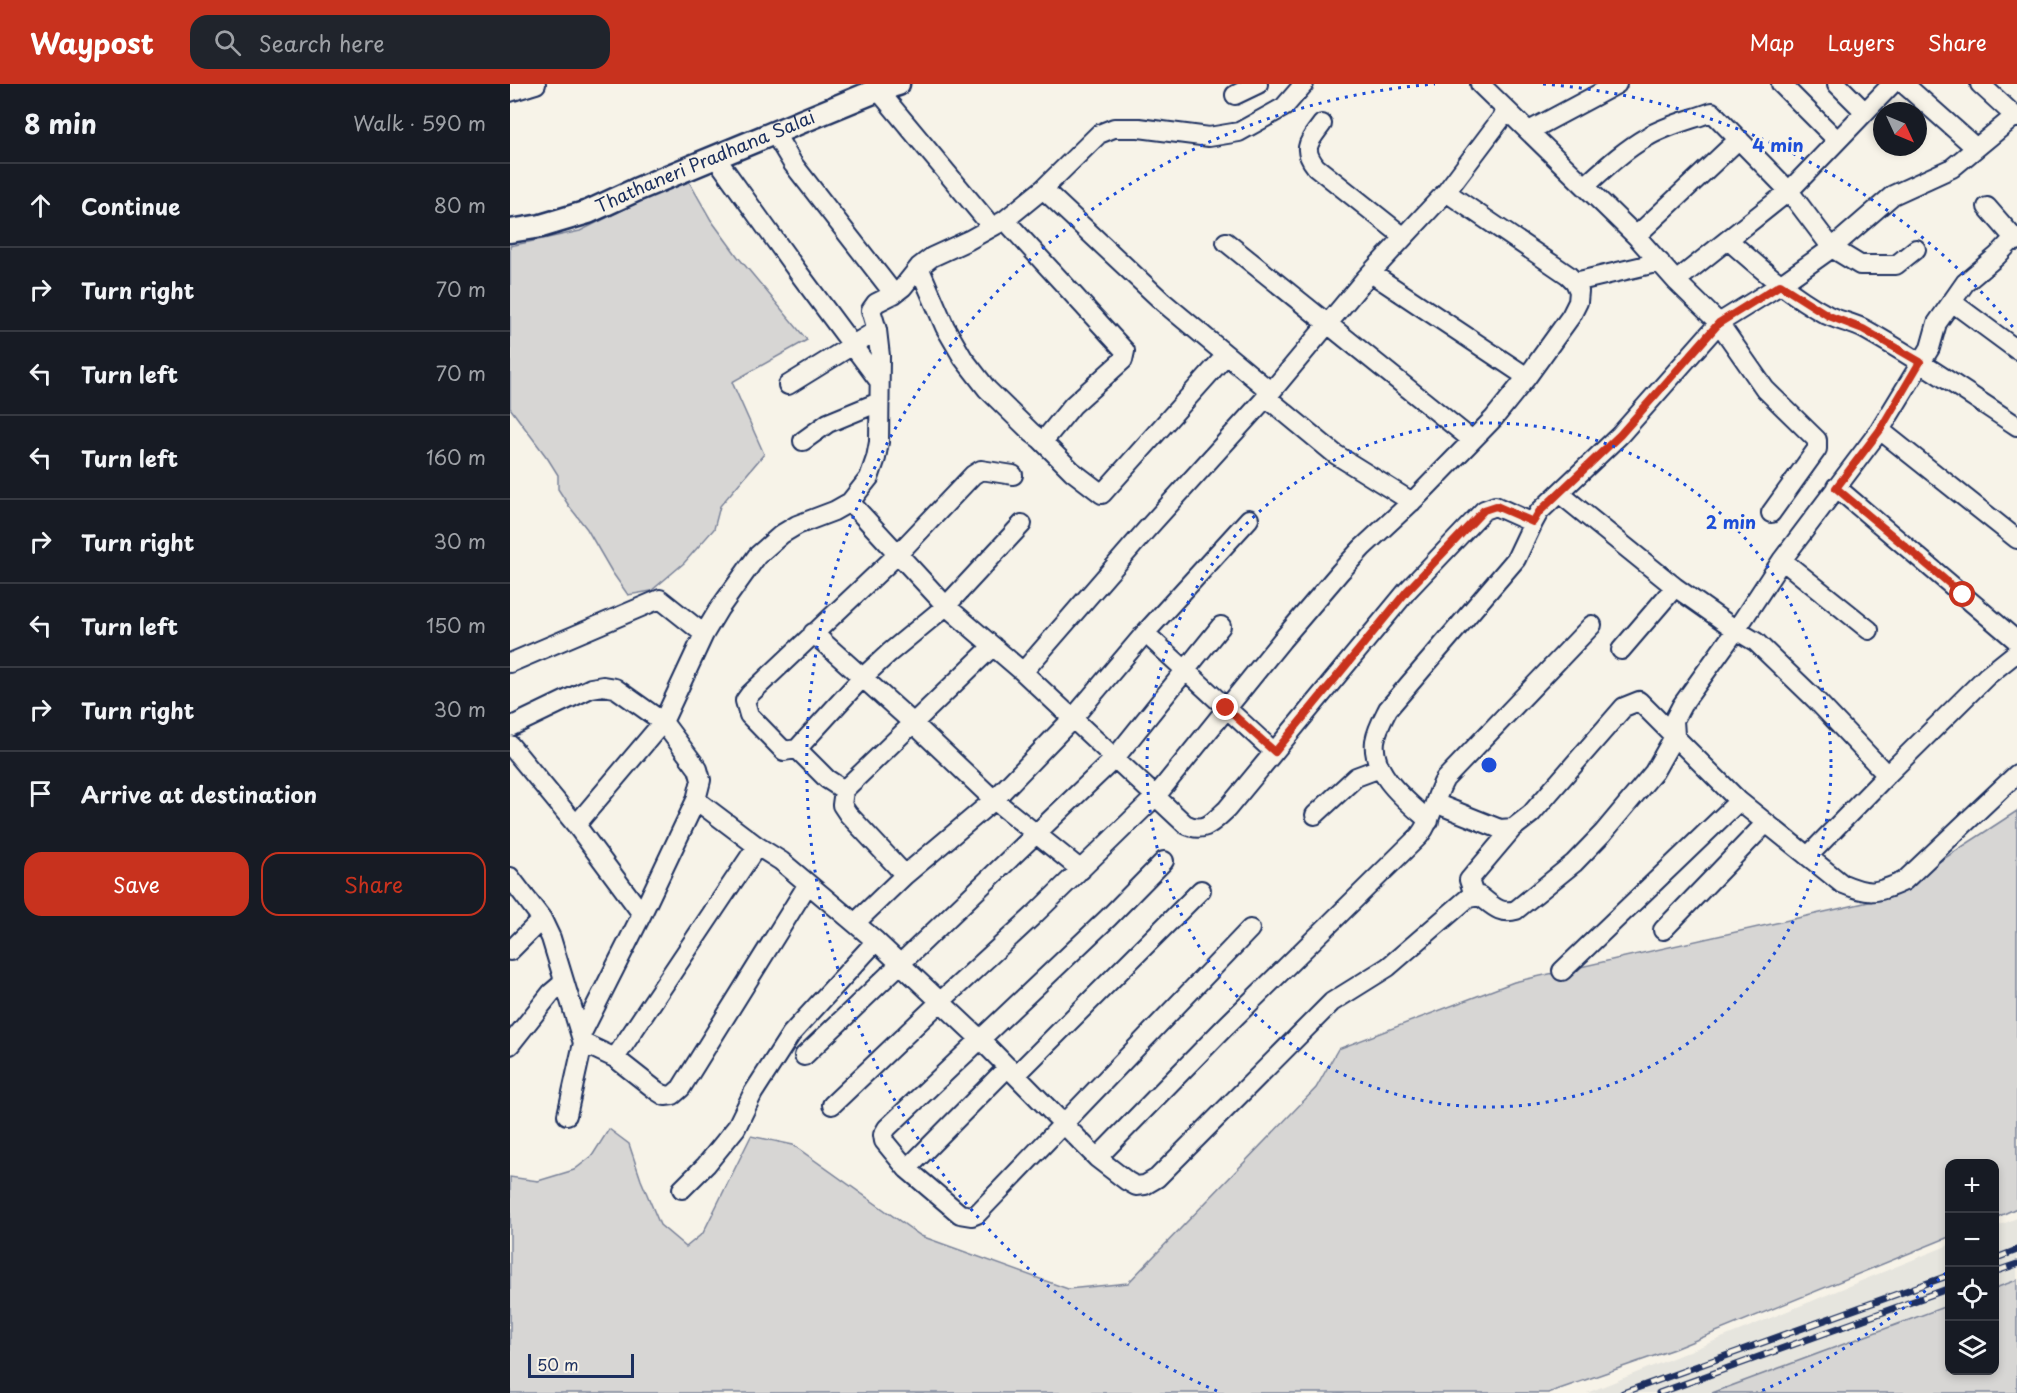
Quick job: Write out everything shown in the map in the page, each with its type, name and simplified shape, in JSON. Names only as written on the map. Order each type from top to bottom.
[{"type":"main road","name":"Thathaneri Pradhana Salai","points":[[510,231],[541,226],[588,212],[638,189],[888,87]]},
{"type":"street","points":[[510,92],[536,84]]},
{"type":"street","points":[[1235,95],[1258,84]]},
{"type":"street","points":[[576,825],[663,722],[704,634],[757,556],[782,534],[797,525],[834,512],[850,502],[869,478],[876,458],[879,402],[880,356],[877,330],[871,310],[876,303],[894,294],[932,256],[969,240],[998,223],[1042,189],[1099,134],[1114,128],[1139,128],[1209,137],[1239,132],[1284,107],[1304,84]]},
{"type":"street","points":[[1480,84],[1636,236],[1719,323],[1765,389],[1818,440],[1817,449],[1771,513]]},
{"type":"street","points":[[1529,132],[1617,84]]},
{"type":"street","points":[[1781,84],[1788,94],[1837,140]]},
{"type":"street","points":[[1837,84],[1865,112]]},
{"type":"street","points":[[1677,281],[1790,191],[1892,84]]},
{"type":"street","points":[[1904,84],[1976,148]]},
{"type":"street","points":[[1513,828],[1500,829],[1432,812],[1399,793],[1376,760],[1375,742],[1379,727],[1388,710],[1516,559],[1539,512],[1620,435],[1719,323],[1780,285],[1832,248],[1893,195],[1952,168],[2016,117],[1980,84]]},
{"type":"street","points":[[888,87],[998,223],[1125,351],[1123,360],[1073,405],[1050,436],[1040,439]]},
{"type":"street","points":[[1023,672],[1147,529],[1268,395],[1371,273],[1446,192],[1507,111]]},
{"type":"street","points":[[1585,186],[1613,161],[1646,137],[1712,112],[1790,191],[1832,248],[1860,266],[1896,265],[1916,249]]},
{"type":"street","points":[[1322,124],[1308,143],[1306,152],[1309,158],[1316,167],[1404,237]]},
{"type":"street","points":[[775,134],[793,164],[894,294]]},
{"type":"street","points":[[1636,236],[1739,139]]},
{"type":"street","points":[[716,158],[879,381]]},
{"type":"street","points":[[1042,189],[1163,302],[1226,355],[1335,454],[1412,502]]},
{"type":"street","points":[[832,1105],[1156,796],[1281,640],[1340,572],[1494,418],[1571,316],[1578,302],[1579,291],[1575,282],[1568,275],[1446,192]]},
{"type":"street","points":[[696,800],[757,846],[781,861],[876,941],[980,1039],[1097,1158],[1127,1182],[1136,1186],[1145,1185],[1157,1178],[1332,1002],[1388,967],[1468,897],[1480,896],[1500,911],[1507,913],[1516,910],[1574,863],[1603,833],[1654,772],[1675,735],[1674,720],[1682,705],[1736,630],[1782,560],[1880,430],[1930,348],[1937,323],[1965,283],[2015,239],[1987,207]]},
{"type":"street","points":[[1728,240],[1780,285],[1829,316],[1863,329],[1920,362],[2017,426]]},
{"type":"street","points":[[1226,242],[1472,440]]},
{"type":"street","points":[[1575,282],[1660,262]]},
{"type":"street","points":[[919,267],[945,327],[963,358],[987,389],[1072,471],[1102,494],[1226,355]]},
{"type":"street","points":[[1371,273],[1527,377]]},
{"type":"street","points":[[1952,302],[2017,350]]},
{"type":"street","points":[[788,385],[877,330]]},
{"type":"street","points":[[803,441],[828,423],[879,402]]},
{"type":"street","points":[[1880,430],[2017,539]]},
{"type":"street","points":[[1013,475],[981,470],[973,475],[897,555],[750,694],[745,701],[749,715],[784,751],[797,749],[862,678],[946,606],[1022,524]]},
{"type":"street","points":[[1836,488],[2017,641]]},
{"type":"street","points":[[1559,493],[1674,587],[1756,642],[1815,699],[1887,775]]},
{"type":"street","points":[[850,502],[946,606],[993,645],[1185,824],[1194,829],[1202,828],[1214,821],[1227,809],[1407,591],[1484,510],[1496,506],[1533,522]]},
{"type":"street","points":[[855,923],[905,875],[994,800],[1073,718],[1145,633],[1250,519]]},
{"type":"street","points":[[1782,560],[1869,630]]},
{"type":"street","points":[[1621,650],[1674,587]]},
{"type":"street","points":[[510,663],[660,599],[704,634]]},
{"type":"street","points":[[1097,1158],[1227,1025],[1419,836],[1432,812],[1438,790],[1445,779],[1592,625]]},
{"type":"street","points":[[804,1056],[1114,759],[1221,626]]},
{"type":"street","points":[[813,633],[994,800],[1081,870]]},
{"type":"street","points":[[1145,633],[1275,752]]},
{"type":"street","points":[[905,875],[848,814],[842,805],[844,790],[993,645]]},
{"type":"street","points":[[1808,856],[1987,676],[2017,652]]},
{"type":"street","points":[[510,727],[591,688],[603,686],[615,688],[663,722],[698,769],[701,780],[696,800],[582,1039],[567,1115]]},
{"type":"street","points":[[1474,895],[1469,880],[1513,828],[1531,814],[1624,707],[1639,701],[1739,801],[1841,883],[1860,891],[1881,892],[1904,881],[2017,774]]},
{"type":"street","points":[[510,745],[576,825],[642,914]]},
{"type":"street","points":[[797,749],[826,778],[844,790]]},
{"type":"street","points":[[1315,815],[1356,777],[1380,768]]},
{"type":"street","points":[[1562,971],[1739,801]]},
{"type":"street","points":[[1663,930],[1766,823]]},
{"type":"street","points":[[615,1058],[757,846]]},
{"type":"street","points":[[1164,861],[1108,918],[887,1128],[883,1135],[888,1147],[907,1169],[960,1214],[972,1216],[977,1214],[1250,929]]},
{"type":"street","points":[[510,878],[542,919],[551,939],[582,1039],[615,1058],[666,1096],[673,1095],[681,1088],[808,884]]},
{"type":"street","points":[[907,1169],[1201,890]]},
{"type":"street","points":[[510,951],[542,919]]},
{"type":"street","points":[[682,1189],[706,1165],[736,1128],[753,1093],[791,1034],[876,941]]},
{"type":"street","points":[[510,1045],[551,993],[564,982]]},
{"type":"shaded area","points":[[687,178],[711,220],[738,257],[807,340],[732,382],[764,454],[720,506],[714,529],[684,563],[651,591],[628,595],[587,529],[558,489],[558,475],[548,459],[510,408],[510,246],[580,231]]},
{"type":"shaded area","points":[[2017,811],[2017,1208],[1999,1216],[1999,1159],[1945,1159],[1945,1239],[1674,1349],[1548,1393],[510,1393],[510,1177],[538,1181],[574,1170],[592,1156],[609,1129],[629,1144],[660,1225],[686,1247],[703,1233],[751,1136],[793,1145],[921,1236],[1068,1289],[1128,1283],[1316,1088],[1338,1049],[1514,982],[1882,899]]},
{"type":"shaded area","points":[[2017,1218],[2017,1393],[1587,1393],[1945,1247],[1945,1375],[1999,1375],[1999,1225]]},
{"type":"shaded area","points":[[2017,1280],[2017,1393],[1712,1393],[1945,1306],[1945,1375],[1999,1375],[1999,1287]]},
{"type":"railway","points":[[1999,1257],[2017,1250]]},
{"type":"railway","points":[[1999,1270],[2017,1264]]},
{"type":"railway","points":[[1623,1393],[1945,1277]]},
{"type":"railway","points":[[1659,1393],[1945,1290]]},
{"type":"route","points":[[1226,708],[1275,752],[1407,591],[1484,510],[1496,506],[1533,522],[1539,512],[1620,435],[1719,323],[1780,285],[1829,316],[1863,329],[1920,362],[1880,430],[1836,488],[1963,595]]}]
